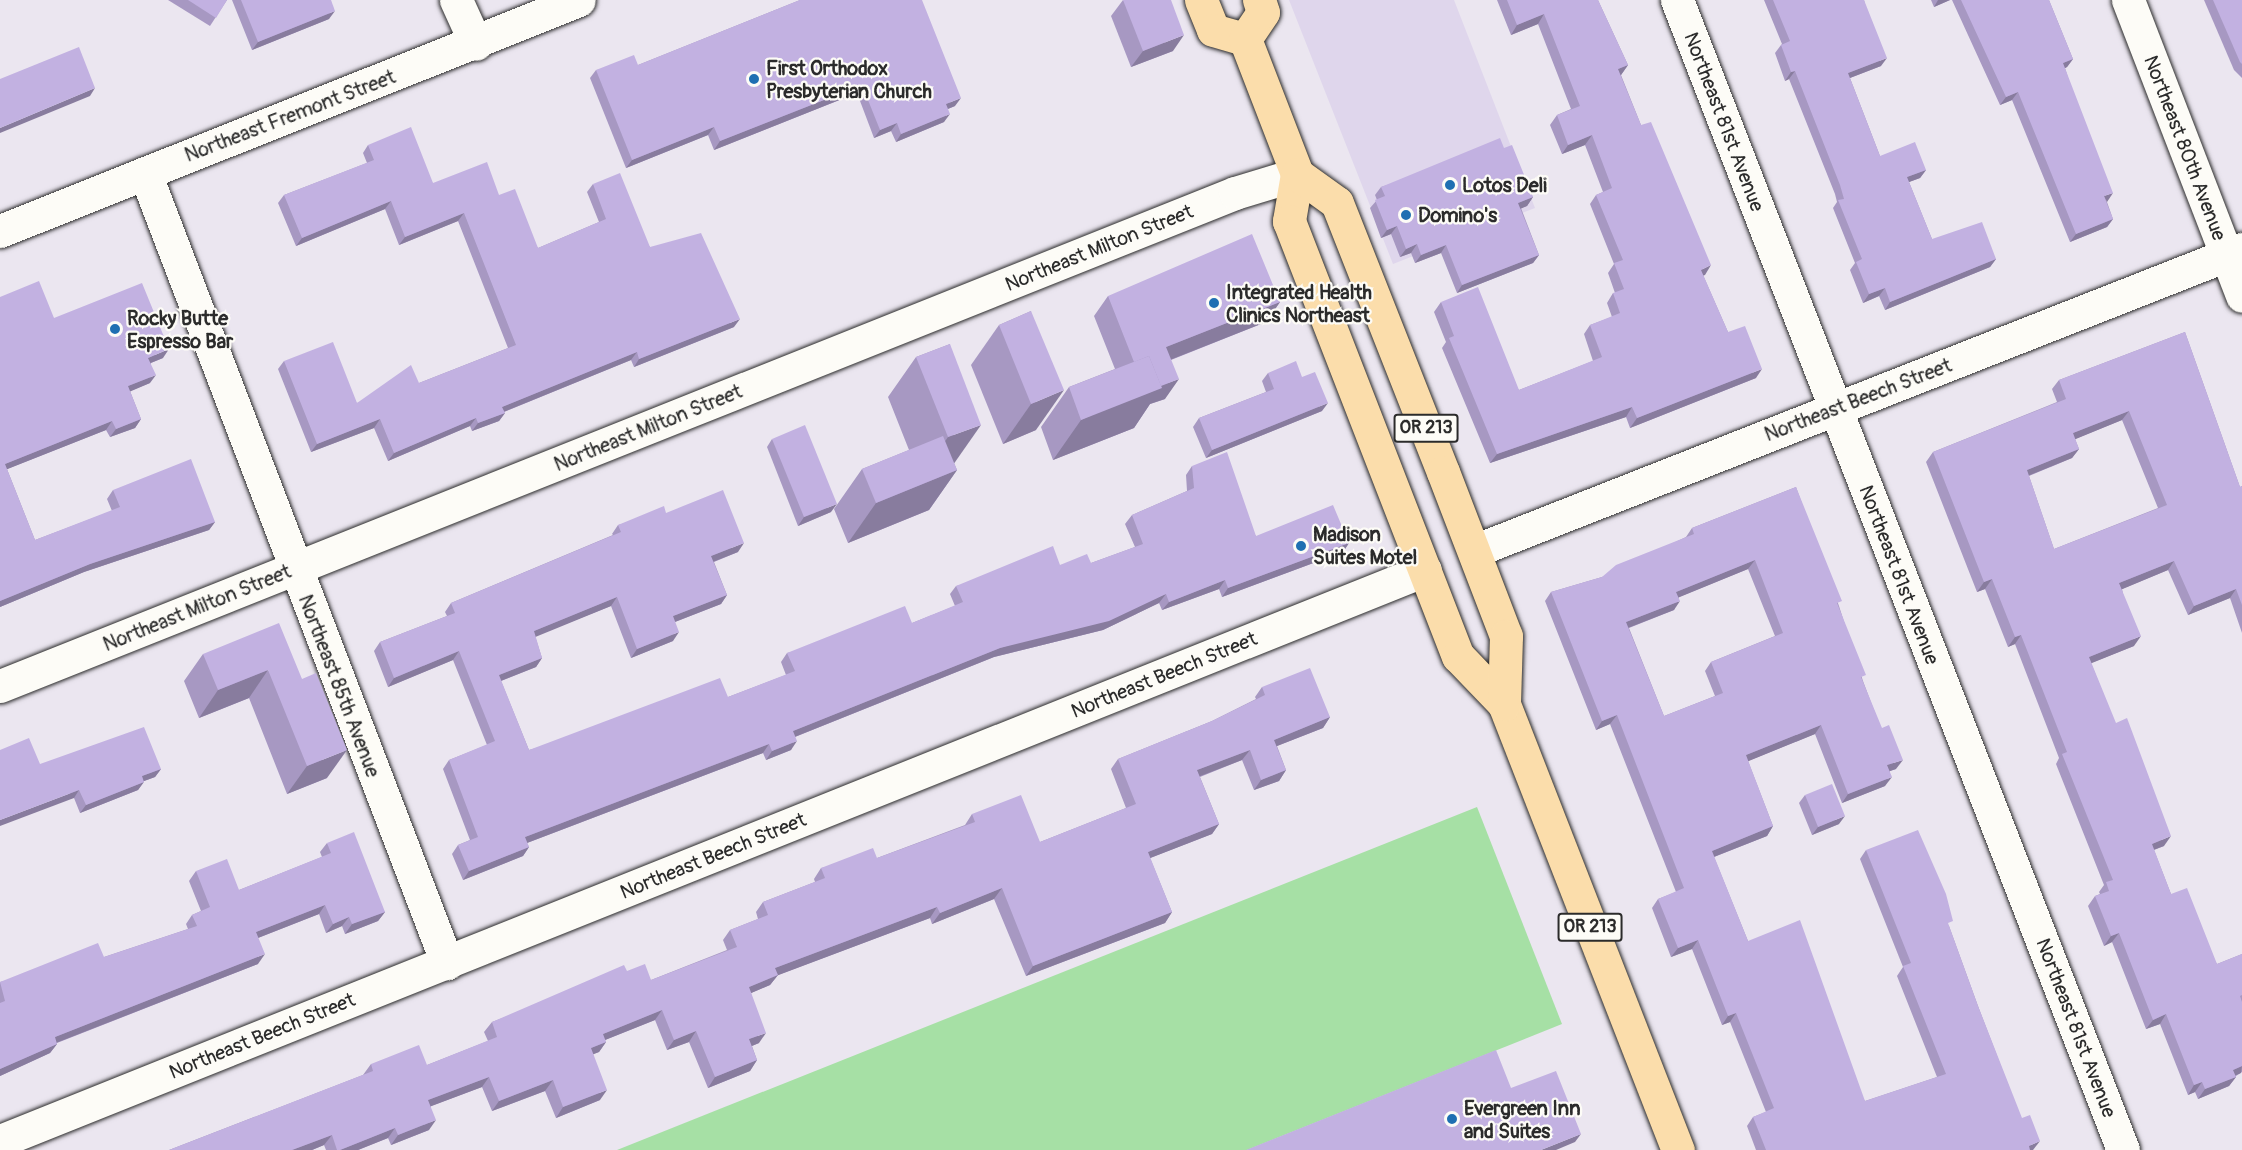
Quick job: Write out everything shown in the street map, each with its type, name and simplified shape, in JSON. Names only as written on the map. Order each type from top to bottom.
[{"type":"main road","points":[[1201,0],[1213,30],[1245,39]]},
{"type":"main road","points":[[1245,39],[1263,12],[1259,0]]},
{"type":"main road","points":[[1245,39],[1297,174]]},
{"type":"main road","name":"OR 213","points":[[1504,704],[1506,636],[1473,551],[1337,203],[1297,174],[1289,221],[1458,656],[1504,704],[1678,1150]]},
{"type":"street","points":[[456,0],[476,44]]},
{"type":"street","name":"Northeast Fremont Street","points":[[0,231],[476,44],[579,0]]},
{"type":"street","name":"Northeast 81st Avenue","points":[[1677,0],[2123,1150]]},
{"type":"street","name":"Northeast 80th Avenue","points":[[2128,0],[2234,253],[2242,296]]},
{"type":"street","name":"Northeast 85th Avenue","points":[[145,173],[294,570],[447,963]]},
{"type":"street","name":"Northeast Milton Street","points":[[0,686],[1235,193],[1297,174]]},
{"type":"street","name":"Northeast Beech Street","points":[[1473,551],[2234,253]]},
{"type":"street","name":"Northeast Beech Street","points":[[0,1141],[1425,570]]},
{"type":"shaded area","points":[[1289,0],[1454,0],[1535,208],[1393,264]]},
{"type":"green space","points":[[1477,807],[1562,1024],[1247,1150],[617,1150]]},
{"type":"building","points":[[188,0],[227,0],[216,18]]},
{"type":"building","points":[[241,0],[331,0],[335,11],[258,42]]},
{"type":"building","name":"First Orthodox Presbyterian Church","points":[[800,0],[922,0],[961,98],[946,104],[950,114],[901,134],[897,123],[880,130],[862,85],[720,141],[714,127],[632,160],[596,70],[634,55],[638,65]]},
{"type":"building","points":[[1123,0],[1171,0],[1184,35],[1143,51]]},
{"type":"building","points":[[1507,0],[1598,0],[1628,65],[1618,69],[1641,125],[1651,122],[1711,265],[1701,270],[1728,332],[1745,326],[1762,369],[1637,418],[1632,407],[1497,454],[1449,338],[1454,336],[1441,302],[1478,287],[1519,390],[1602,357],[1590,325],[1620,313],[1613,293],[1624,289],[1614,263],[1623,260],[1596,195],[1612,188],[1592,135],[1568,145],[1557,115],[1580,106],[1544,14],[1517,25]]},
{"type":"building","points":[[1773,0],[1864,0],[1887,58],[1848,73],[1880,156],[1915,142],[1926,170],[1907,177],[1932,239],[1982,222],[1996,259],[1890,302],[1885,288],[1869,294],[1856,262],[1862,259],[1838,200],[1844,199],[1840,185],[1795,71],[1791,72],[1781,45],[1790,41]]},
{"type":"building","points":[[1961,0],[2049,0],[2073,59],[2063,63],[2113,193],[2104,196],[2113,219],[2076,234],[2018,92],[2006,97]]},
{"type":"building","points":[[2213,0],[2242,0],[2242,64],[2240,62]]},
{"type":"building","points":[[79,47],[95,88],[0,128],[0,79]]},
{"type":"building","points":[[411,127],[433,183],[487,162],[499,195],[515,189],[538,248],[606,219],[593,184],[620,173],[650,247],[701,233],[740,319],[639,359],[637,352],[502,407],[505,413],[478,423],[476,418],[394,453],[380,419],[317,444],[284,361],[333,342],[357,403],[411,365],[419,383],[516,345],[464,213],[405,237],[391,201],[302,238],[284,195],[374,160],[368,145]]},
{"type":"building","points":[[1500,138],[1504,148],[1512,145],[1533,197],[1518,203],[1539,255],[1462,285],[1446,245],[1421,255],[1417,244],[1406,249],[1397,226],[1387,230],[1375,200],[1385,196],[1381,187]]},
{"type":"building","points":[[1252,234],[1280,302],[1166,347],[1179,379],[1161,386],[1149,356],[1134,362],[1108,296]]},
{"type":"building","points":[[39,281],[54,318],[142,283],[169,349],[148,358],[156,375],[128,386],[141,419],[116,429],[112,421],[5,464],[35,540],[120,507],[113,490],[191,459],[215,522],[90,564],[0,601],[0,297]]},
{"type":"building","points":[[1031,311],[1064,390],[1031,404],[999,325]]},
{"type":"building","points":[[2185,332],[2240,487],[2242,486],[2242,605],[2236,589],[2194,606],[2174,561],[2119,583],[2141,636],[2089,657],[2116,723],[2127,718],[2171,836],[2152,844],[2171,894],[2187,888],[2217,964],[2242,954],[2242,995],[2240,996],[2242,1002],[2242,1066],[2233,1070],[2236,1077],[2205,1089],[2202,1082],[2194,1085],[2166,1014],[2153,1020],[2119,933],[2111,936],[2095,896],[2109,891],[2106,882],[2113,880],[2062,754],[2067,752],[2021,635],[2015,637],[1992,579],[1984,582],[1933,452],[2066,399],[2059,380]],"holes":[[[2129,411],[2167,505],[2054,549],[2027,470],[2079,449],[2073,433]]]},
{"type":"building","points":[[950,344],[981,425],[948,437],[916,357]]},
{"type":"building","points":[[1149,356],[1162,388],[1081,420],[1069,387]]},
{"type":"building","points":[[1296,361],[1302,377],[1315,372],[1328,403],[1212,450],[1199,418],[1274,389],[1268,373]]},
{"type":"building","points":[[805,425],[837,504],[804,517],[772,439]]},
{"type":"building","points":[[943,436],[957,470],[876,503],[862,469]]},
{"type":"building","points":[[1227,452],[1256,536],[1333,505],[1349,543],[1228,588],[1225,580],[1169,602],[1166,594],[1109,621],[1000,648],[793,731],[797,741],[772,751],[769,744],[525,837],[529,847],[469,871],[458,845],[478,837],[449,760],[495,741],[459,651],[394,678],[380,642],[455,613],[451,603],[621,532],[618,525],[664,506],[666,513],[723,490],[744,543],[711,556],[727,595],[673,616],[679,632],[637,649],[617,597],[534,631],[542,658],[499,675],[529,750],[720,678],[728,697],[795,671],[787,653],[905,606],[912,623],[963,602],[956,586],[1053,546],[1060,565],[1087,554],[1091,563],[1143,544],[1132,515],[1194,488],[1192,466]]},
{"type":"building","points":[[1796,487],[1842,601],[1837,603],[1866,675],[1861,677],[1882,728],[1889,725],[1903,760],[1887,765],[1892,777],[1848,794],[1821,725],[1746,755],[1773,826],[1712,851],[1748,941],[1800,920],[1865,1101],[1946,1074],[1903,966],[1911,963],[1866,850],[1918,830],[1946,894],[1953,921],[1948,923],[1978,1006],[2022,1118],[2030,1115],[2040,1141],[2029,1146],[2030,1150],[1766,1150],[1753,1117],[1774,1108],[1736,1013],[1728,1016],[1698,940],[1678,948],[1658,899],[1684,888],[1617,715],[1602,721],[1551,592],[1602,577],[1616,565],[1694,534],[1692,528]],"holes":[[[1755,560],[1783,633],[1711,662],[1723,693],[1664,716],[1626,622],[1680,601],[1676,592]]]},
{"type":"building","points":[[279,623],[302,679],[316,673],[347,750],[307,766],[268,670],[218,690],[203,654]]},
{"type":"building","points":[[1310,668],[1330,717],[1274,740],[1286,770],[1261,780],[1250,750],[1197,770],[1219,824],[1148,852],[1172,912],[1033,966],[1002,888],[940,913],[937,907],[775,968],[778,975],[749,987],[766,1033],[749,1039],[757,1060],[715,1077],[696,1031],[674,1040],[662,1010],[603,1034],[606,1042],[591,1048],[607,1090],[563,1107],[553,1080],[499,1101],[489,1077],[428,1100],[436,1120],[398,1135],[395,1128],[340,1150],[337,1150],[332,1135],[292,1150],[169,1150],[373,1071],[371,1064],[419,1045],[427,1065],[497,1037],[492,1022],[624,965],[627,971],[645,964],[651,980],[737,947],[730,930],[768,915],[763,902],[825,878],[821,868],[873,848],[877,858],[975,822],[972,814],[1021,795],[1040,842],[1136,804],[1118,759],[1212,721],[1265,695],[1262,687]]},
{"type":"building","points":[[144,727],[161,769],[142,776],[144,782],[86,805],[79,790],[0,820],[0,750],[29,738],[40,764]]},
{"type":"building","points":[[1832,784],[1845,816],[1818,827],[1805,795]]},
{"type":"building","points":[[354,832],[385,912],[352,924],[349,917],[333,924],[325,905],[256,932],[265,954],[55,1037],[57,1044],[0,1069],[0,1003],[5,1001],[0,982],[98,943],[104,957],[197,926],[192,915],[210,907],[196,871],[227,859],[239,890],[331,853],[327,843]]},
{"type":"building","name":"Evergreen Inn and Suites","points":[[1496,1050],[1511,1088],[1556,1071],[1581,1134],[1541,1150],[1246,1150]]},
{"type":"place","name":"First Orthodox Presbyterian Church","points":[[754,79]]},
{"type":"place","name":"Lotos Deli","points":[[1450,185]]},
{"type":"place","name":"Domino's","points":[[1406,215]]},
{"type":"place","name":"Integrated Health Clinics Northeast","points":[[1214,303]]},
{"type":"place","name":"Rocky Butte Espresso Bar","points":[[115,329]]},
{"type":"place","name":"Madison Suites Motel","points":[[1301,546]]},
{"type":"place","name":"Evergreen Inn and Suites","points":[[1452,1119]]}]
